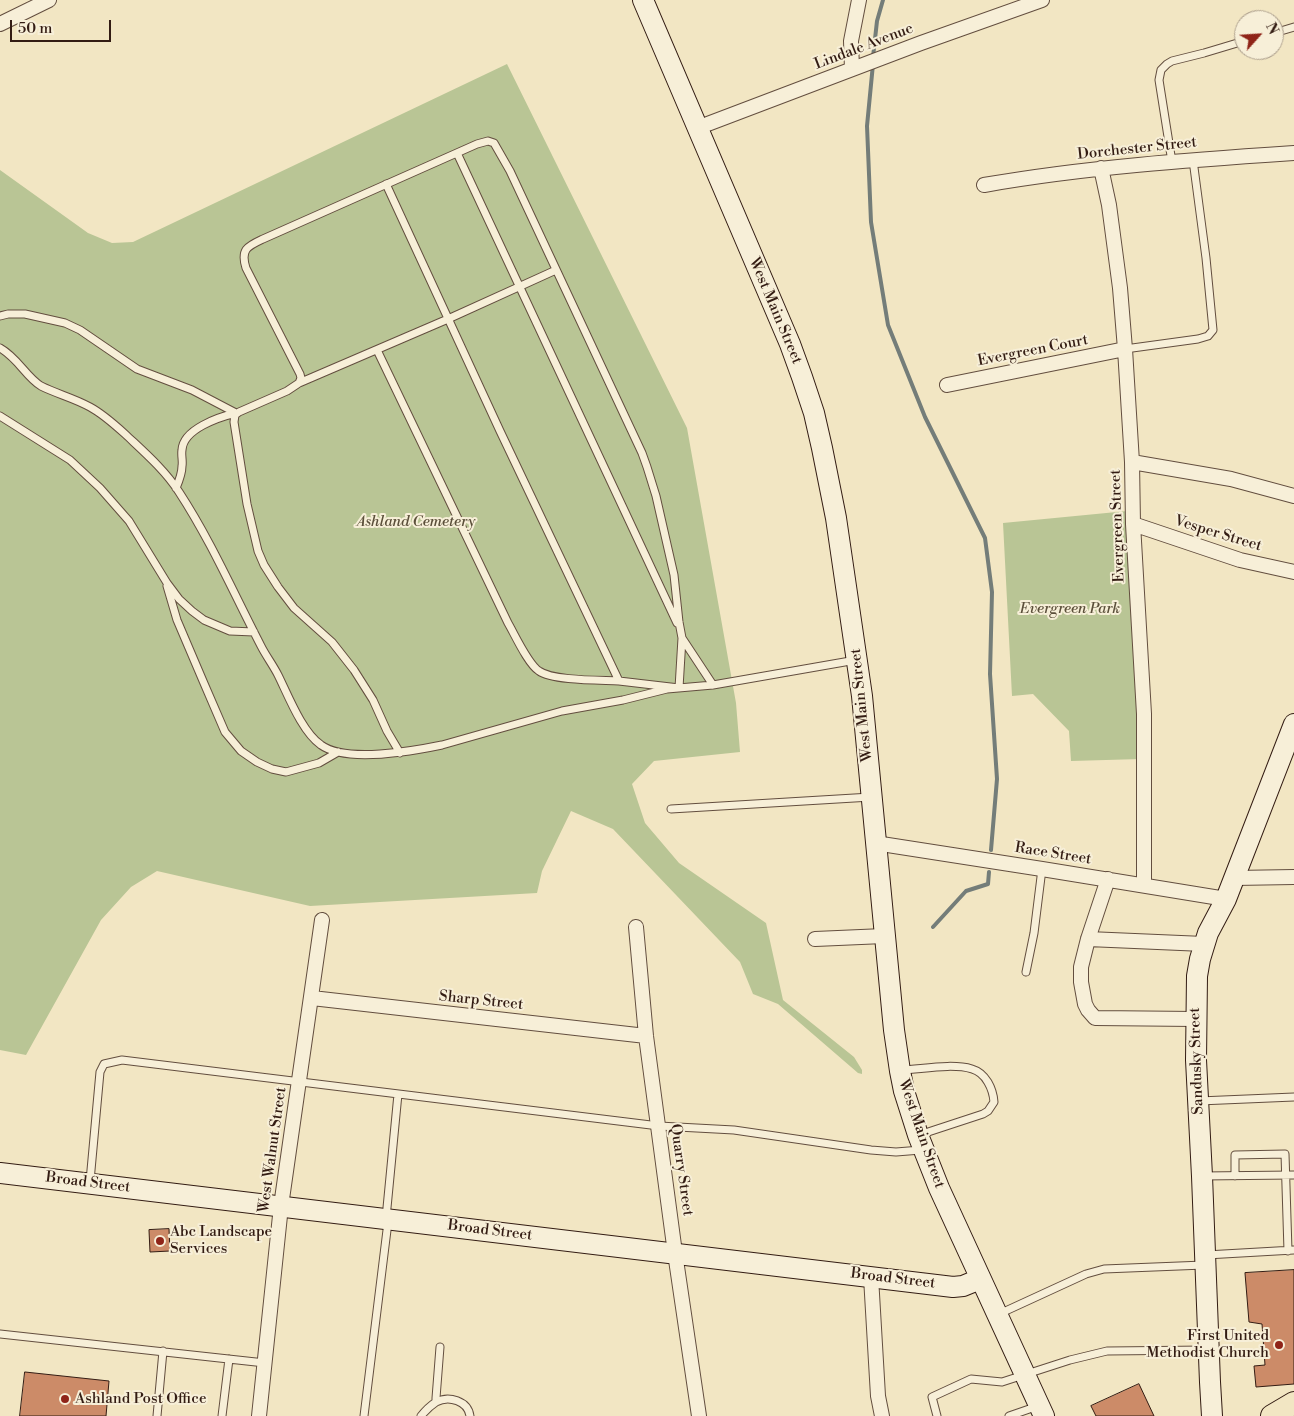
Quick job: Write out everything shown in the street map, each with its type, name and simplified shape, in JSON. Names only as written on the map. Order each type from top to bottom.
[{"type":"main road","points":[[1272,1416],[1294,1403]]},
{"type":"street","points":[[0,24],[49,0]]},
{"type":"street","name":"West Main Street","points":[[642,0],[790,344],[814,413],[836,518],[858,660],[894,1030],[906,1099],[939,1188],[1041,1411]]},
{"type":"street","points":[[855,68],[852,41],[859,0]]},
{"type":"street","name":"Lindale Avenue","points":[[698,128],[1042,0]]},
{"type":"street","name":"Dorchester Street","points":[[984,184],[1101,168],[1294,153]]},
{"type":"street","name":"Evergreen Street","points":[[1101,168],[1116,251],[1125,349],[1132,462],[1133,524],[1144,714],[1144,885]]},
{"type":"street","name":"Evergreen Court","points":[[947,385],[1125,349]]},
{"type":"street","points":[[1132,462],[1231,479],[1294,496]]},
{"type":"street","name":"Vesper Street","points":[[1133,524],[1240,560],[1294,572]]},
{"type":"street","name":"Sandusky Street","points":[[1212,1416],[1195,1019],[1197,976],[1204,944],[1215,918],[1226,899],[1294,724]]},
{"type":"street","name":"Race Street","points":[[875,844],[1042,868],[1226,899]]},
{"type":"street","points":[[1234,878],[1294,877]]},
{"type":"street","points":[[1108,879],[1088,939],[1081,968],[1081,982],[1088,1010],[1096,1018],[1195,1019]]},
{"type":"street","name":"West Walnut Street","points":[[259,1416],[281,1206],[322,920]]},
{"type":"street","name":"Quarry Street","points":[[636,927],[646,1036],[699,1416]]},
{"type":"street","points":[[815,940],[884,936]]},
{"type":"street","points":[[1088,939],[1204,944]]},
{"type":"street","name":"Sharp Street","points":[[312,998],[646,1036]]},
{"type":"street","name":"Broad Street","points":[[0,1172],[871,1277],[953,1286],[963,1286],[980,1280]]},
{"type":"street","points":[[871,1277],[878,1396],[882,1416]]},
{"type":"lane","points":[[1172,162],[1159,80],[1161,70],[1172,61],[1234,44]]},
{"type":"lane","points":[[299,383],[300,374],[246,268],[244,251],[264,239],[457,153],[484,142],[494,143],[510,170],[626,417],[647,467],[674,575],[682,638],[679,688]]},
{"type":"lane","points":[[457,153],[680,630]]},
{"type":"lane","points":[[1125,349],[1198,339],[1208,336],[1213,330],[1193,160]]},
{"type":"lane","points":[[386,184],[619,681]]},
{"type":"lane","points":[[176,488],[180,481],[183,465],[183,442],[196,429],[287,391],[299,383],[556,270]]},
{"type":"lane","points":[[0,316],[25,314],[65,323],[80,330],[137,369],[192,390],[236,413]]},
{"type":"lane","points":[[0,348],[14,358],[41,386],[77,400],[114,424],[141,449],[176,488],[201,529],[305,727],[319,744],[325,748],[346,755],[400,753],[442,745],[562,711],[623,700],[667,689],[713,685],[858,660]]},
{"type":"lane","points":[[377,350],[508,623],[532,664],[539,671],[554,677],[619,681],[679,688]]},
{"type":"lane","points":[[236,413],[234,422],[247,504],[258,551],[264,565],[294,608],[332,642],[354,670],[373,700],[387,731],[400,753]]},
{"type":"lane","points":[[0,416],[70,460],[100,488],[129,521],[179,599],[204,620],[230,631],[254,632]]},
{"type":"lane","points":[[167,583],[177,620],[225,732],[241,751],[272,769],[286,772],[319,763],[338,752]]},
{"type":"lane","points":[[682,638],[713,685]]},
{"type":"lane","points":[[671,809],[872,797]]},
{"type":"lane","points":[[1026,972],[1034,933],[1042,868]]},
{"type":"lane","points":[[89,1183],[100,1072],[104,1064],[122,1060],[659,1126],[734,1130],[896,1152],[983,1114],[988,1111],[994,1102],[992,1089],[986,1078],[974,1069],[940,1067],[900,1071]]},
{"type":"lane","points":[[364,1416],[387,1219],[398,1094]]},
{"type":"lane","points":[[1198,1102],[1294,1097]]},
{"type":"lane","points":[[997,1316],[1086,1274],[1104,1268],[1291,1251],[1285,1154],[1235,1154],[1235,1176]]},
{"type":"lane","points":[[1202,1176],[1294,1175]]},
{"type":"lane","points":[[0,1334],[265,1363]]},
{"type":"lane","points":[[436,1402],[440,1347]]},
{"type":"lane","points":[[937,1416],[932,1396],[971,1379],[1002,1382],[1070,1360],[1107,1351],[1209,1350]]},
{"type":"lane","points":[[157,1416],[164,1351]]},
{"type":"lane","points":[[222,1416],[229,1359]]},
{"type":"lane","points":[[422,1416],[428,1408],[444,1399],[460,1401],[467,1407],[470,1416]]},
{"type":"lane","points":[[1009,1416],[1041,1411]]},
{"type":"green space","name":"Ashland Cemetery","points":[[507,64],[687,428],[736,703],[740,752],[654,761],[632,784],[645,823],[679,863],[766,923],[783,1000],[854,1057],[862,1070],[862,1074],[858,1073],[778,1004],[753,994],[740,962],[613,829],[571,811],[542,871],[537,893],[310,906],[157,871],[131,887],[101,920],[26,1055],[0,1050],[0,170],[88,233],[112,243],[133,242]]},
{"type":"green space","name":"Evergreen Park","points":[[1127,511],[1141,759],[1071,761],[1069,731],[1033,694],[1012,696],[1003,523]]},
{"type":"building","name":"Abc Landscape Services","points":[[169,1229],[170,1251],[150,1252],[149,1230]]},
{"type":"building","name":"First United Methodist Church","points":[[1294,1270],[1294,1384],[1256,1387],[1254,1366],[1265,1365],[1262,1324],[1249,1322],[1245,1273]]},
{"type":"building","name":"Ashland Post Office","points":[[25,1372],[109,1381],[106,1416],[20,1416]]},
{"type":"building","points":[[1139,1384],[1154,1416],[1096,1416],[1091,1406]]},
{"type":"waterway","points":[[873,57],[877,21],[883,0]]},
{"type":"waterway","points":[[873,64],[867,126],[871,222],[888,325],[925,417],[985,538],[992,592],[990,674],[997,779],[991,850]]},
{"type":"waterway","points":[[933,927],[966,891],[988,884],[989,872]]},
{"type":"place","name":"Abc Landscape Services","points":[[160,1241]]},
{"type":"place","name":"First United Methodist Church","points":[[1279,1345]]},
{"type":"place","name":"Ashland Post Office","points":[[65,1399]]}]
